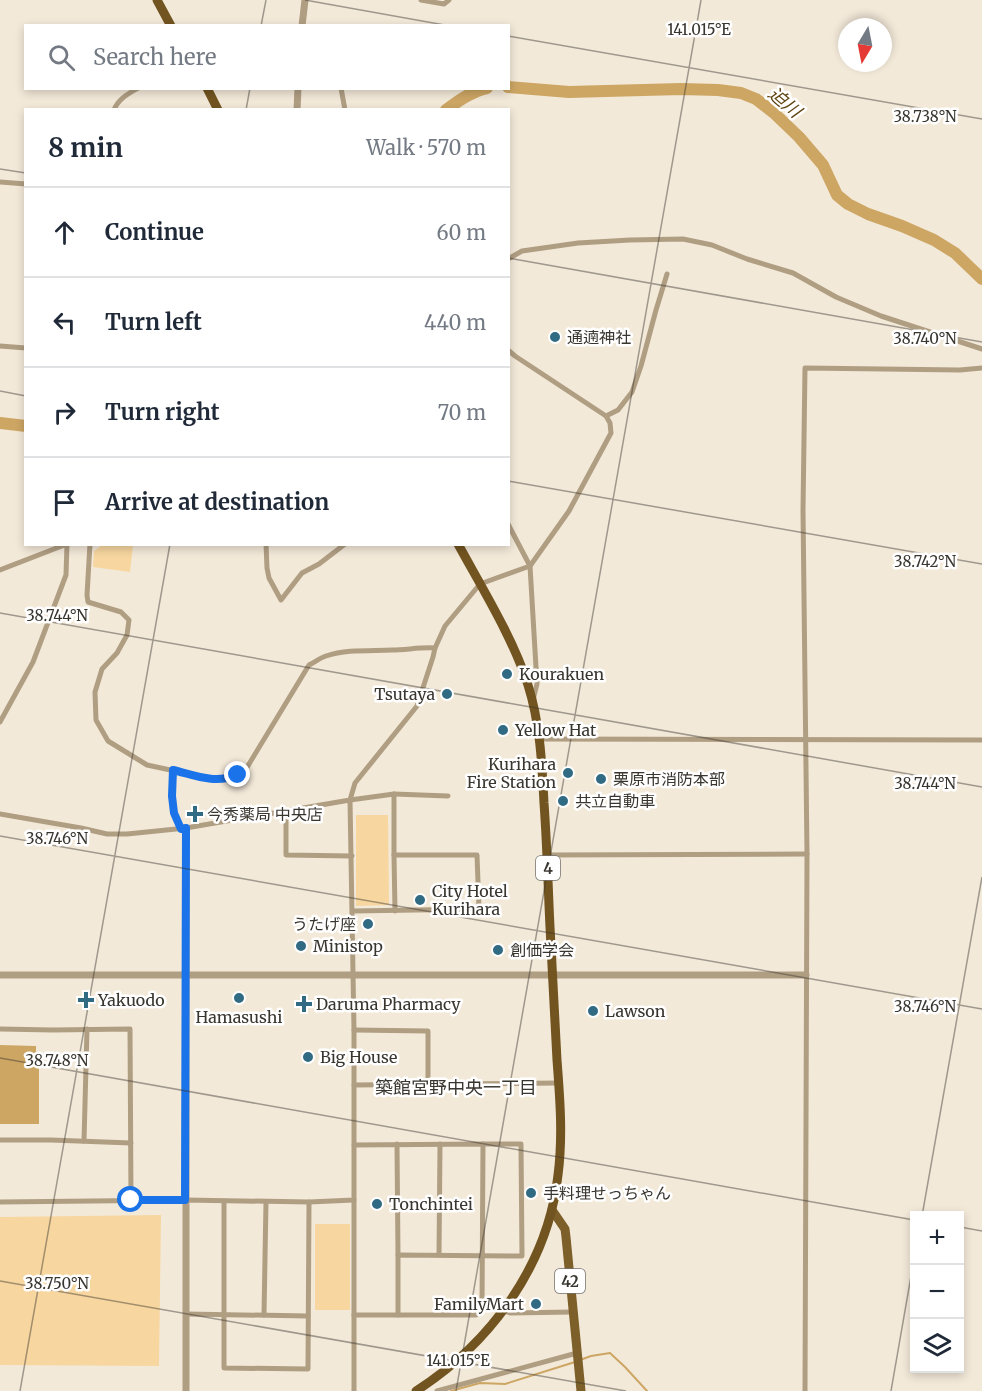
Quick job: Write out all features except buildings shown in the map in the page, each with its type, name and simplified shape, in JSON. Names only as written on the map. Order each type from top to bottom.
[{"type":"highway","points":[[157,0],[170,24]]},
{"type":"highway","points":[[208,90],[217,108]]},
{"type":"highway","name":"4","points":[[416,1391],[467,1353],[504,1311],[518,1290],[546,1230],[558,1177],[561,1150],[540,739],[533,702],[520,662],[459,546]]},
{"type":"main road","name":"42","points":[[552,1209],[565,1229],[581,1391]]},
{"type":"street","points":[[302,24],[305,0]]},
{"type":"street","points":[[421,0],[444,4],[449,0]]},
{"type":"street","points":[[115,108],[121,99],[135,90]]},
{"type":"street","points":[[297,108],[298,90]]},
{"type":"street","points":[[341,90],[345,108]]},
{"type":"street","points":[[0,182],[24,184]]},
{"type":"street","points":[[510,259],[522,250],[578,243],[683,239],[712,246],[793,273],[836,297],[881,316],[982,349]]},
{"type":"street","points":[[606,416],[618,410],[632,392],[667,274]]},
{"type":"street","points":[[0,346],[24,348]]},
{"type":"street","points":[[354,1391],[354,1030],[350,800],[355,783],[417,706],[435,648],[445,626],[480,584],[530,566],[569,511],[611,433],[610,423],[606,416],[510,352]]},
{"type":"street","points":[[805,1391],[807,854],[803,510],[805,368],[960,370],[982,368]]},
{"type":"street","points":[[510,528],[530,566],[537,684],[533,702]]},
{"type":"street","points":[[0,570],[62,546]]},
{"type":"street","points":[[0,722],[33,662],[66,574],[67,546]]},
{"type":"street","points":[[90,546],[88,602],[121,612],[129,620],[127,635],[117,653],[102,669],[95,692],[96,720],[108,741],[147,765],[217,780],[238,775],[246,770],[309,665],[338,653],[435,648]]},
{"type":"street","points":[[266,546],[269,578],[281,600],[302,573],[319,564],[342,546]]},
{"type":"street","points":[[540,739],[982,740]]},
{"type":"street","points":[[173,770],[174,813],[184,829],[187,974],[186,1391]]},
{"type":"street","points":[[394,794],[395,910]]},
{"type":"street","points":[[0,814],[107,834],[127,834],[184,829],[394,794],[448,796]]},
{"type":"street","points":[[285,812],[286,855],[352,856]]},
{"type":"street","points":[[547,855],[807,854]]},
{"type":"street","points":[[353,911],[479,909],[477,855],[394,855]]},
{"type":"street","points":[[0,975],[806,975]]},
{"type":"street","points":[[0,1029],[130,1029],[131,1200]]},
{"type":"street","points":[[84,1141],[87,1029]]},
{"type":"street","points":[[354,1030],[428,1031],[428,1084]]},
{"type":"street","points":[[354,1085],[559,1083]]},
{"type":"street","points":[[0,1140],[131,1143]]},
{"type":"street","points":[[397,1144],[398,1315]]},
{"type":"street","points":[[439,1255],[440,1144]]},
{"type":"street","points":[[354,1315],[476,1315],[482,1306],[483,1144]]},
{"type":"street","points":[[354,1145],[521,1144],[522,1256],[398,1255]]},
{"type":"street","points":[[0,1202],[354,1200]]},
{"type":"street","points":[[224,1201],[224,1368],[308,1369],[309,1202]]},
{"type":"street","points":[[264,1315],[266,1202]]},
{"type":"street","points":[[504,1311],[510,1313],[573,1312]]},
{"type":"street","points":[[186,1314],[308,1316]]},
{"type":"street","points":[[437,1391],[577,1359]]},
{"type":"shaded area","points":[[101,546],[133,546],[130,572],[93,567],[94,551]]},
{"type":"shaded area","points":[[356,815],[388,815],[389,905],[356,906]]},
{"type":"shaded area","points":[[0,1045],[36,1046],[36,1059],[39,1059],[39,1124],[0,1124]]},
{"type":"shaded area","points":[[161,1215],[159,1366],[0,1365],[0,1217]]},
{"type":"shaded area","points":[[315,1224],[350,1224],[350,1310],[315,1310]]},
{"type":"waterway","name":"迫川","points":[[510,87],[569,92],[718,90],[741,93],[756,99],[799,137],[823,165],[837,195],[848,204],[934,240],[955,253],[982,279]]},
{"type":"waterway","name":"迫川","points":[[449,108],[480,90]]},
{"type":"waterway","name":"迫川","points":[[0,423],[24,426]]},
{"type":"waterway","points":[[580,1360],[610,1353],[647,1391]]},
{"type":"waterway","points":[[451,1391],[480,1383],[505,1384],[575,1362]]},
{"type":"place","name":"通遖神社","points":[[555,337]]},
{"type":"place","name":"Kourakuen","points":[[507,674]]},
{"type":"place","name":"Tsutaya","points":[[447,694]]},
{"type":"place","name":"Yellow Hat","points":[[503,730]]},
{"type":"place","name":"Kurihara Fire Station","points":[[568,773]]},
{"type":"place","name":"栗原市消防本部","points":[[601,779]]},
{"type":"place","name":"共立自動車","points":[[563,801]]},
{"type":"place","name":"今秀薬局 中央店","points":[[195,814]]},
{"type":"place","name":"City Hotel Kurihara","points":[[420,900]]},
{"type":"place","name":"うたげ座","points":[[368,924]]},
{"type":"place","name":"Ministop","points":[[301,946]]},
{"type":"place","name":"創価学会","points":[[498,950]]},
{"type":"place","name":"Hamasushi","points":[[239,998]]},
{"type":"place","name":"Yakuodo","points":[[86,1000]]},
{"type":"place","name":"Daruma Pharmacy","points":[[304,1004]]},
{"type":"place","name":"Lawson","points":[[593,1011]]},
{"type":"place","name":"Big House","points":[[308,1057]]},
{"type":"place","name":"手料理せっちゃん","points":[[531,1193]]},
{"type":"place","name":"Tonchintei","points":[[377,1204]]},
{"type":"place","name":"FamilyMart","points":[[536,1304]]},
{"type":"district","name":"築館宮野中央一丁目","points":[[456,1087]]},
{"type":"route","points":[[131,1200],[185,1200],[186,828],[181,829],[174,813],[173,770],[217,780],[238,775]]}]
